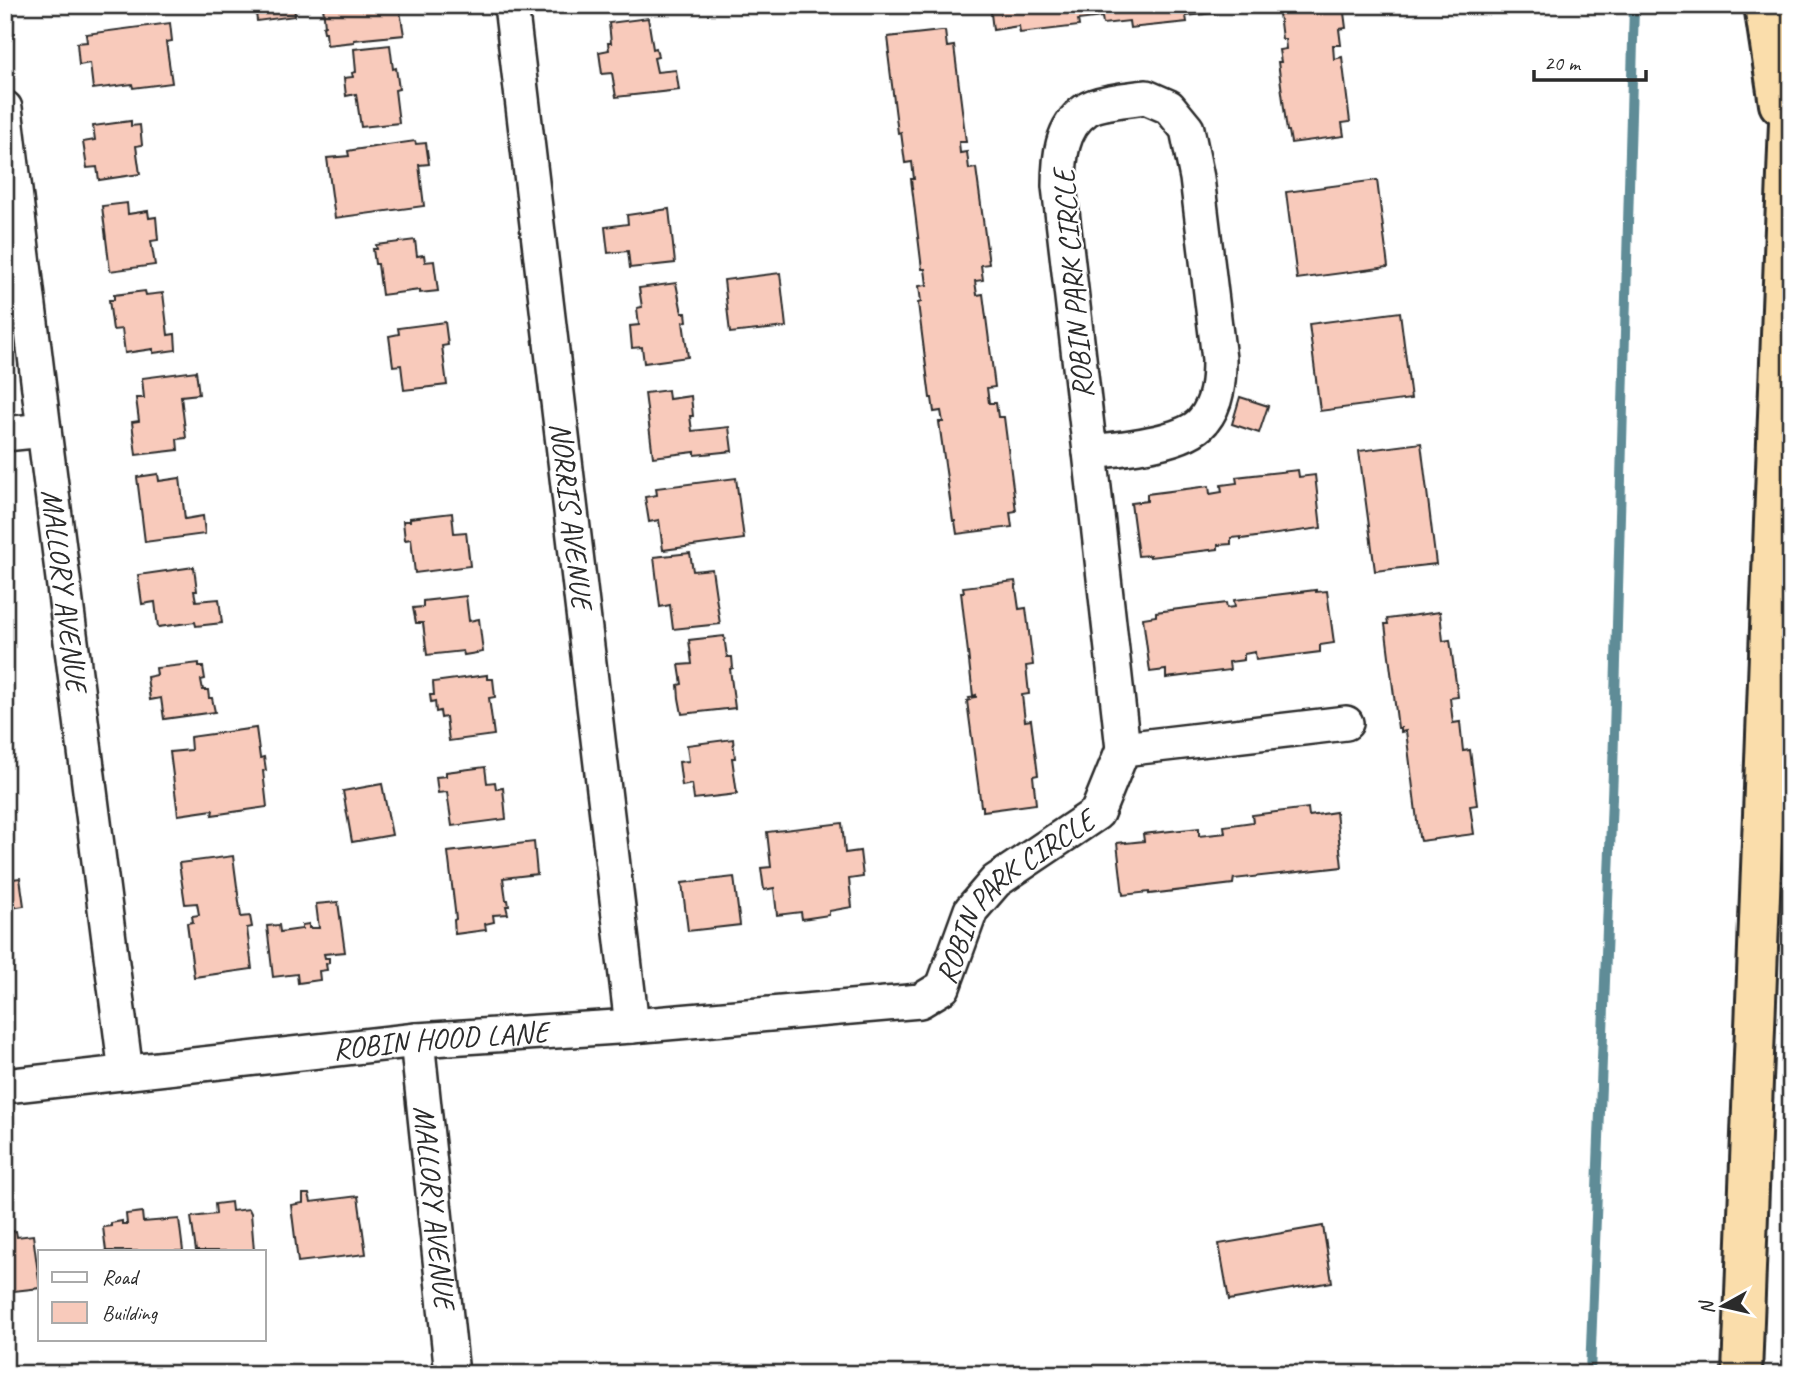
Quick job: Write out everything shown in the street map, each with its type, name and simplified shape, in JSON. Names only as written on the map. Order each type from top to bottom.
[{"type":"highway","points":[[1765,5],[1786,151]]},
{"type":"highway","points":[[1742,1374],[1791,69]]},
{"type":"street","name":"NORRIS AVENUE","points":[[511,5],[632,1026]]},
{"type":"street","name":"ROBIN PARK CIRCLE","points":[[875,1006],[920,1001],[943,987],[971,910],[996,881],[1097,813],[1123,749],[1061,199],[1059,162],[1063,140],[1087,108],[1146,97],[1169,107],[1187,129],[1197,178],[1219,359],[1219,384],[1213,405],[1202,422],[1187,432],[1137,447],[1090,452]]},
{"type":"street","name":"MALLORY AVENUE","points":[[5,108],[126,1073]]},
{"type":"street","points":[[5,434],[44,430]]},
{"type":"street","points":[[1123,749],[1346,723]]},
{"type":"street","name":"ROBIN HOOD LANE","points":[[5,1086],[417,1040],[875,1006]]},
{"type":"street","name":"MALLORY AVENUE","points":[[417,1040],[452,1374]]},
{"type":"building","points":[[255,5],[294,5],[295,16],[257,21]]},
{"type":"building","points":[[399,5],[404,35],[327,45],[323,27],[323,6]]},
{"type":"building","points":[[606,5],[650,5],[651,7],[607,12]]},
{"type":"building","points":[[990,5],[1213,5],[1214,13],[1186,16],[1187,22],[1130,28],[1129,21],[1103,24],[1102,17],[1078,20],[1079,26],[1020,33],[1019,26],[993,30]]},
{"type":"building","points":[[1278,5],[1343,5],[1346,28],[1339,29],[1341,45],[1333,45],[1334,59],[1342,57],[1350,122],[1342,123],[1344,136],[1291,143],[1278,62],[1281,62],[1279,50],[1286,49],[1285,39],[1282,39]]},
{"type":"building","points":[[648,18],[653,49],[656,48],[658,57],[654,58],[657,72],[676,70],[679,90],[616,97],[612,73],[602,74],[599,52],[609,50],[609,23]]},
{"type":"building","points":[[170,23],[172,41],[166,42],[172,83],[93,89],[90,63],[79,65],[77,43],[87,42],[86,34]]},
{"type":"building","points":[[945,31],[947,47],[954,46],[966,142],[959,142],[960,153],[967,152],[969,169],[976,168],[989,264],[981,265],[983,280],[975,281],[977,295],[983,294],[995,387],[987,388],[989,403],[996,403],[998,417],[1004,417],[1016,511],[1010,512],[1012,527],[957,534],[939,422],[943,422],[941,411],[934,412],[930,398],[918,303],[921,302],[919,286],[927,285],[925,269],[922,269],[911,179],[914,179],[912,162],[905,163],[901,132],[898,133],[888,53],[888,37]]},
{"type":"building","points":[[390,45],[399,89],[395,90],[399,123],[361,127],[356,94],[346,96],[344,78],[353,77],[352,73],[356,72],[354,49]]},
{"type":"building","points":[[131,121],[131,126],[140,125],[142,145],[136,146],[140,174],[99,180],[97,167],[87,168],[83,142],[95,140],[93,126]]},
{"type":"building","points":[[415,141],[416,144],[426,143],[429,164],[419,165],[424,206],[335,218],[327,158],[349,156],[348,151],[353,150]]},
{"type":"building","points":[[1377,180],[1388,267],[1297,279],[1286,192]]},
{"type":"building","points":[[127,203],[128,214],[148,211],[149,218],[156,217],[158,240],[151,241],[155,265],[110,271],[102,206]]},
{"type":"building","points":[[669,209],[675,263],[630,268],[628,251],[608,253],[605,227],[628,224],[627,215]]},
{"type":"building","points":[[415,240],[417,256],[424,255],[425,262],[434,261],[438,291],[420,293],[420,290],[382,295],[373,249],[377,249],[376,245]]},
{"type":"building","points":[[780,273],[786,327],[730,333],[724,280]]},
{"type":"building","points":[[676,283],[682,313],[686,313],[687,321],[683,322],[688,357],[644,363],[642,347],[632,348],[630,326],[639,325],[637,308],[642,307],[639,288]]},
{"type":"building","points":[[145,291],[146,295],[163,293],[168,335],[175,334],[176,350],[153,353],[153,349],[125,353],[122,329],[113,330],[109,300],[114,300],[114,295]]},
{"type":"building","points":[[1400,312],[1411,399],[1320,411],[1309,324]]},
{"type":"building","points":[[445,322],[448,345],[442,346],[447,385],[404,390],[401,365],[393,366],[389,336],[399,334],[398,328]]},
{"type":"building","points":[[196,371],[199,394],[181,396],[186,438],[177,439],[178,450],[136,455],[132,422],[139,421],[136,398],[144,398],[142,378]]},
{"type":"building","points":[[668,390],[669,399],[691,396],[692,431],[729,427],[732,451],[653,457],[645,393]]},
{"type":"building","points":[[1240,397],[1268,406],[1259,433],[1232,424]]},
{"type":"building","points":[[1421,443],[1436,564],[1375,571],[1359,451]]},
{"type":"building","points":[[1298,470],[1299,477],[1315,475],[1321,528],[1231,538],[1231,544],[1218,545],[1218,549],[1138,556],[1131,503],[1147,501],[1147,494],[1209,486],[1210,494],[1222,492],[1221,485],[1237,483],[1236,477]]},
{"type":"building","points":[[158,474],[159,481],[180,478],[185,519],[203,516],[205,534],[145,542],[137,477]]},
{"type":"building","points":[[736,478],[744,539],[663,550],[659,520],[649,522],[645,497],[657,495],[656,488]]},
{"type":"building","points":[[452,513],[454,533],[466,532],[470,566],[415,573],[411,539],[405,540],[403,521]]},
{"type":"building","points":[[690,553],[693,571],[712,569],[720,624],[673,629],[670,605],[660,607],[654,557]]},
{"type":"building","points":[[194,567],[196,601],[219,599],[222,623],[196,626],[195,622],[158,627],[155,602],[142,604],[138,575]]},
{"type":"building","points":[[1015,581],[1019,609],[1026,608],[1033,665],[1026,666],[1029,694],[1022,695],[1025,721],[1031,720],[1038,775],[1033,776],[1036,804],[983,811],[967,701],[976,695],[973,696],[961,592],[964,592],[963,587]]},
{"type":"building","points":[[1327,591],[1334,643],[1320,645],[1320,652],[1256,660],[1255,652],[1244,654],[1244,660],[1229,662],[1230,670],[1166,678],[1166,670],[1150,672],[1143,618],[1156,616],[1156,612],[1226,603],[1227,608],[1235,607],[1234,600]]},
{"type":"building","points":[[466,596],[469,621],[479,619],[483,652],[427,655],[423,623],[416,623],[413,608],[423,607],[423,601]]},
{"type":"building","points":[[1440,612],[1443,641],[1450,640],[1458,697],[1450,698],[1453,723],[1460,722],[1463,751],[1470,750],[1477,805],[1470,806],[1474,834],[1421,841],[1406,731],[1401,732],[1401,728],[1398,728],[1385,624],[1388,624],[1387,619]]},
{"type":"building","points":[[724,636],[727,657],[732,657],[733,668],[730,669],[735,708],[682,714],[678,685],[682,684],[679,665],[692,664],[689,640]]},
{"type":"building","points":[[199,663],[199,667],[203,667],[205,679],[201,680],[203,690],[208,690],[215,712],[164,719],[161,698],[150,700],[147,677],[157,675],[156,668]]},
{"type":"building","points":[[487,675],[487,679],[493,679],[495,697],[489,698],[494,735],[449,741],[446,717],[441,718],[440,711],[436,712],[435,701],[431,702],[430,695],[434,695],[433,682]]},
{"type":"building","points":[[256,728],[260,758],[264,757],[266,770],[263,771],[267,807],[212,815],[213,810],[178,815],[170,752],[191,750],[190,737]]},
{"type":"building","points":[[733,739],[735,758],[732,758],[737,794],[694,799],[692,784],[682,786],[679,762],[689,761],[687,745]]},
{"type":"building","points":[[485,767],[487,783],[495,782],[496,789],[503,788],[506,819],[452,826],[447,792],[438,793],[436,777],[446,776],[446,772]]},
{"type":"building","points":[[382,784],[392,835],[352,842],[343,791]]},
{"type":"building","points":[[1308,808],[1309,816],[1336,812],[1342,867],[1234,877],[1233,884],[1123,895],[1117,843],[1144,841],[1143,834],[1199,828],[1199,836],[1225,833],[1224,826],[1253,822],[1252,815]]},
{"type":"building","points":[[842,823],[845,853],[860,851],[863,877],[849,879],[852,907],[829,911],[829,915],[802,919],[801,912],[777,915],[774,888],[764,890],[761,868],[771,867],[767,832]]},
{"type":"building","points":[[534,842],[537,874],[503,878],[508,914],[493,915],[494,922],[485,924],[486,930],[455,934],[456,919],[448,852]]},
{"type":"building","points":[[233,856],[241,917],[250,916],[252,927],[247,928],[252,969],[194,977],[187,923],[193,922],[192,916],[199,915],[197,903],[185,904],[179,863]]},
{"type":"building","points":[[734,877],[740,925],[688,931],[682,883]]},
{"type":"building","points":[[20,878],[24,906],[5,909],[5,880]]},
{"type":"building","points":[[338,902],[345,952],[324,954],[325,958],[329,958],[329,963],[326,964],[327,970],[319,971],[320,980],[298,983],[297,974],[273,977],[267,926],[279,925],[280,932],[302,929],[302,925],[309,924],[309,928],[319,928],[316,904]]},
{"type":"building","points":[[303,1194],[309,1194],[311,1202],[358,1196],[366,1254],[298,1262],[291,1205],[303,1203]]},
{"type":"building","points":[[231,1202],[232,1211],[249,1209],[254,1250],[196,1250],[191,1217],[216,1214],[215,1204]]},
{"type":"building","points":[[142,1212],[143,1222],[179,1219],[183,1250],[106,1250],[103,1227],[122,1221],[122,1224],[127,1224],[126,1214]]},
{"type":"building","points":[[1323,1226],[1332,1282],[1229,1300],[1219,1244]]},
{"type":"building","points":[[16,1231],[17,1237],[33,1235],[38,1288],[5,1292],[5,1232]]},
{"type":"building","points":[[752,1368],[753,1374],[670,1374],[711,1369],[711,1372]]},
{"type":"waterway","points":[[1590,1374],[1613,771],[1634,5]]}]
